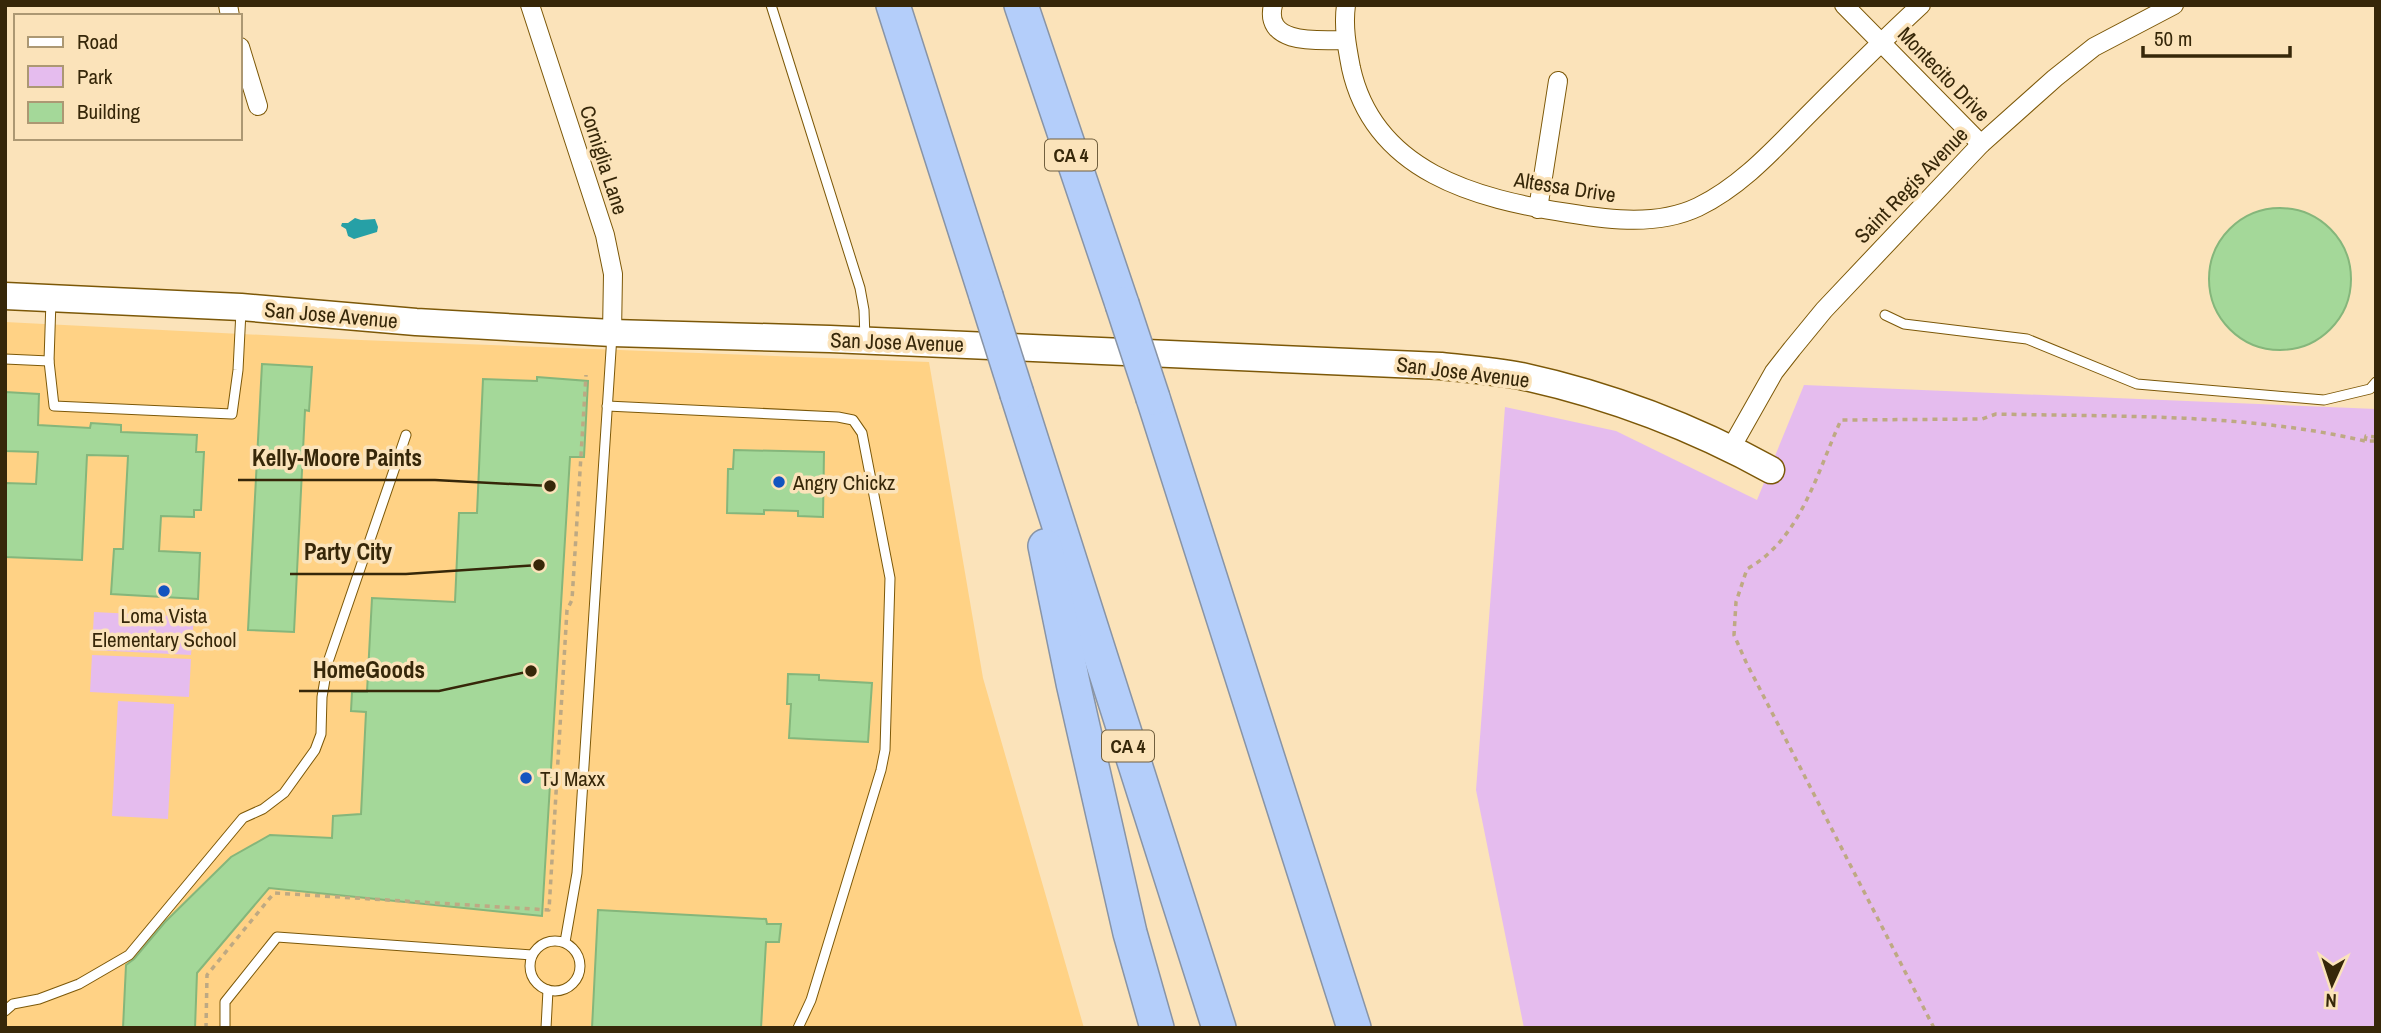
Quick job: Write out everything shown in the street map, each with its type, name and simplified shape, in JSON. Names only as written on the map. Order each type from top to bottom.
[{"type":"highway","name":"CA 4","points":[[893,5],[1219,1028]]},
{"type":"highway","name":"CA 4","points":[[1021,5],[1153,398],[1354,1028]]},
{"type":"highway","points":[[1038,464],[1038,512],[1073,683],[1130,933],[1157,1028]]},
{"type":"street","name":"Corniglia Lane","points":[[530,5],[605,234],[612,274],[612,333]]},
{"type":"street","points":[[1273,5],[1273,22],[1281,33],[1299,40],[1345,40]]},
{"type":"street","name":"Altessa Drive","points":[[1346,5],[1345,40],[1356,88],[1370,116],[1391,143],[1412,162],[1442,181],[1479,195],[1538,209],[1610,220],[1657,218],[1695,208],[1727,191],[1760,163],[1881,41],[1921,5]]},
{"type":"street","name":"Montecito Drive","points":[[1844,5],[1982,144]]},
{"type":"street","name":"Saint Regis Avenue","points":[[1731,448],[1774,372],[1824,310],[1982,144],[2094,47],[2174,5]]},
{"type":"street","points":[[242,54],[258,106]]},
{"type":"street","points":[[1538,209],[1558,81]]},
{"type":"street","name":"San Jose Avenue","points":[[5,296],[241,307],[416,322],[612,333],[865,341],[1485,370],[1551,384],[1626,406],[1731,448],[1771,470]]},
{"type":"lane","points":[[771,5],[860,288],[865,341]]},
{"type":"lane","points":[[51,298],[49,361],[54,406],[232,414],[238,370],[241,307]]},
{"type":"lane","points":[[1885,315],[1904,324],[2027,339],[2137,383],[2323,400],[2370,388],[2376,382]]},
{"type":"lane","points":[[565,943],[576,873],[612,333]]},
{"type":"lane","points":[[5,359],[49,361]]},
{"type":"lane","points":[[607,406],[838,417],[853,420],[862,433],[890,578],[885,750],[811,1000],[797,1028]]},
{"type":"lane","points":[[5,1011],[13,1004],[39,999],[79,984],[129,955],[243,818],[264,809],[285,793],[316,750],[321,734],[322,697],[328,662],[406,435]]},
{"type":"lane","points":[[225,1028],[225,1002],[277,937],[532,954]]},
{"type":"lane","points":[[557,940],[565,943],[577,954],[580,962],[577,978],[564,989],[548,990],[531,976],[532,954],[542,944],[557,940]]},
{"type":"lane","points":[[545,1028],[548,990]]},
{"type":"path","points":[[206,1028],[207,975],[274,893],[549,910],[567,610],[572,600],[586,375]]},
{"type":"path","points":[[1934,1028],[1734,635],[1736,602],[1747,569],[1761,562],[1798,517],[1815,484],[1841,420],[1982,419],[1996,414],[2210,420],[2315,429],[2365,441],[2366,436],[2376,439]]},
{"type":"shaded area","points":[[5,322],[361,340],[929,362],[983,678],[1084,1028],[5,1028]]},
{"type":"green space","points":[[1804,385],[2376,409],[2376,1028],[1524,1028],[1476,790],[1505,407],[1616,431],[1757,500]]},
{"type":"green space","points":[[94,612],[194,617],[191,655],[92,650]]},
{"type":"green space","points":[[92,655],[191,659],[189,697],[90,692]]},
{"type":"green space","points":[[118,701],[174,704],[168,819],[112,816]]},
{"type":"water","points":[[355,218],[375,219],[377,232],[354,239],[348,236],[346,229],[341,226],[342,223],[348,223]]},
{"type":"building","points":[[2280,208],[2307,213],[2331,228],[2346,252],[2351,279],[2346,306],[2331,330],[2307,345],[2280,350],[2253,345],[2229,330],[2214,306],[2209,279],[2214,252],[2229,228],[2253,213]]},
{"type":"building","points":[[262,364],[312,367],[309,411],[305,410],[294,632],[248,630]]},
{"type":"building","points":[[537,377],[588,381],[584,457],[570,457],[542,916],[269,888],[197,973],[195,1028],[123,1028],[126,965],[231,857],[270,835],[332,838],[333,816],[361,814],[366,712],[351,711],[352,692],[367,692],[372,598],[455,602],[459,513],[477,513],[483,379],[537,381]]},
{"type":"building","points":[[5,392],[39,394],[38,425],[90,428],[91,423],[121,425],[121,432],[197,435],[196,452],[204,452],[201,510],[194,510],[194,517],[161,516],[159,551],[200,553],[198,599],[111,594],[114,549],[123,549],[128,456],[87,455],[82,560],[5,557],[5,483],[36,484],[38,452],[5,451]]},
{"type":"building","points":[[734,450],[824,452],[823,517],[798,516],[798,511],[727,513],[728,469],[733,469]]},
{"type":"building","points":[[788,674],[819,675],[819,680],[872,683],[868,742],[789,738],[791,704],[787,704]]},
{"type":"building","points":[[598,910],[766,919],[767,924],[781,924],[779,942],[766,942],[761,1028],[592,1028]]},
{"type":"place","name":"Angry Chickz","points":[[779,482]]},
{"type":"place","name":"Kelly-Moore Paints","points":[[550,486]]},
{"type":"place","name":"Party City","points":[[539,565]]},
{"type":"place","name":"Loma Vista Elementary School","points":[[164,591]]},
{"type":"place","name":"HomeGoods","points":[[531,671]]},
{"type":"place","name":"TJ Maxx","points":[[526,778]]}]
